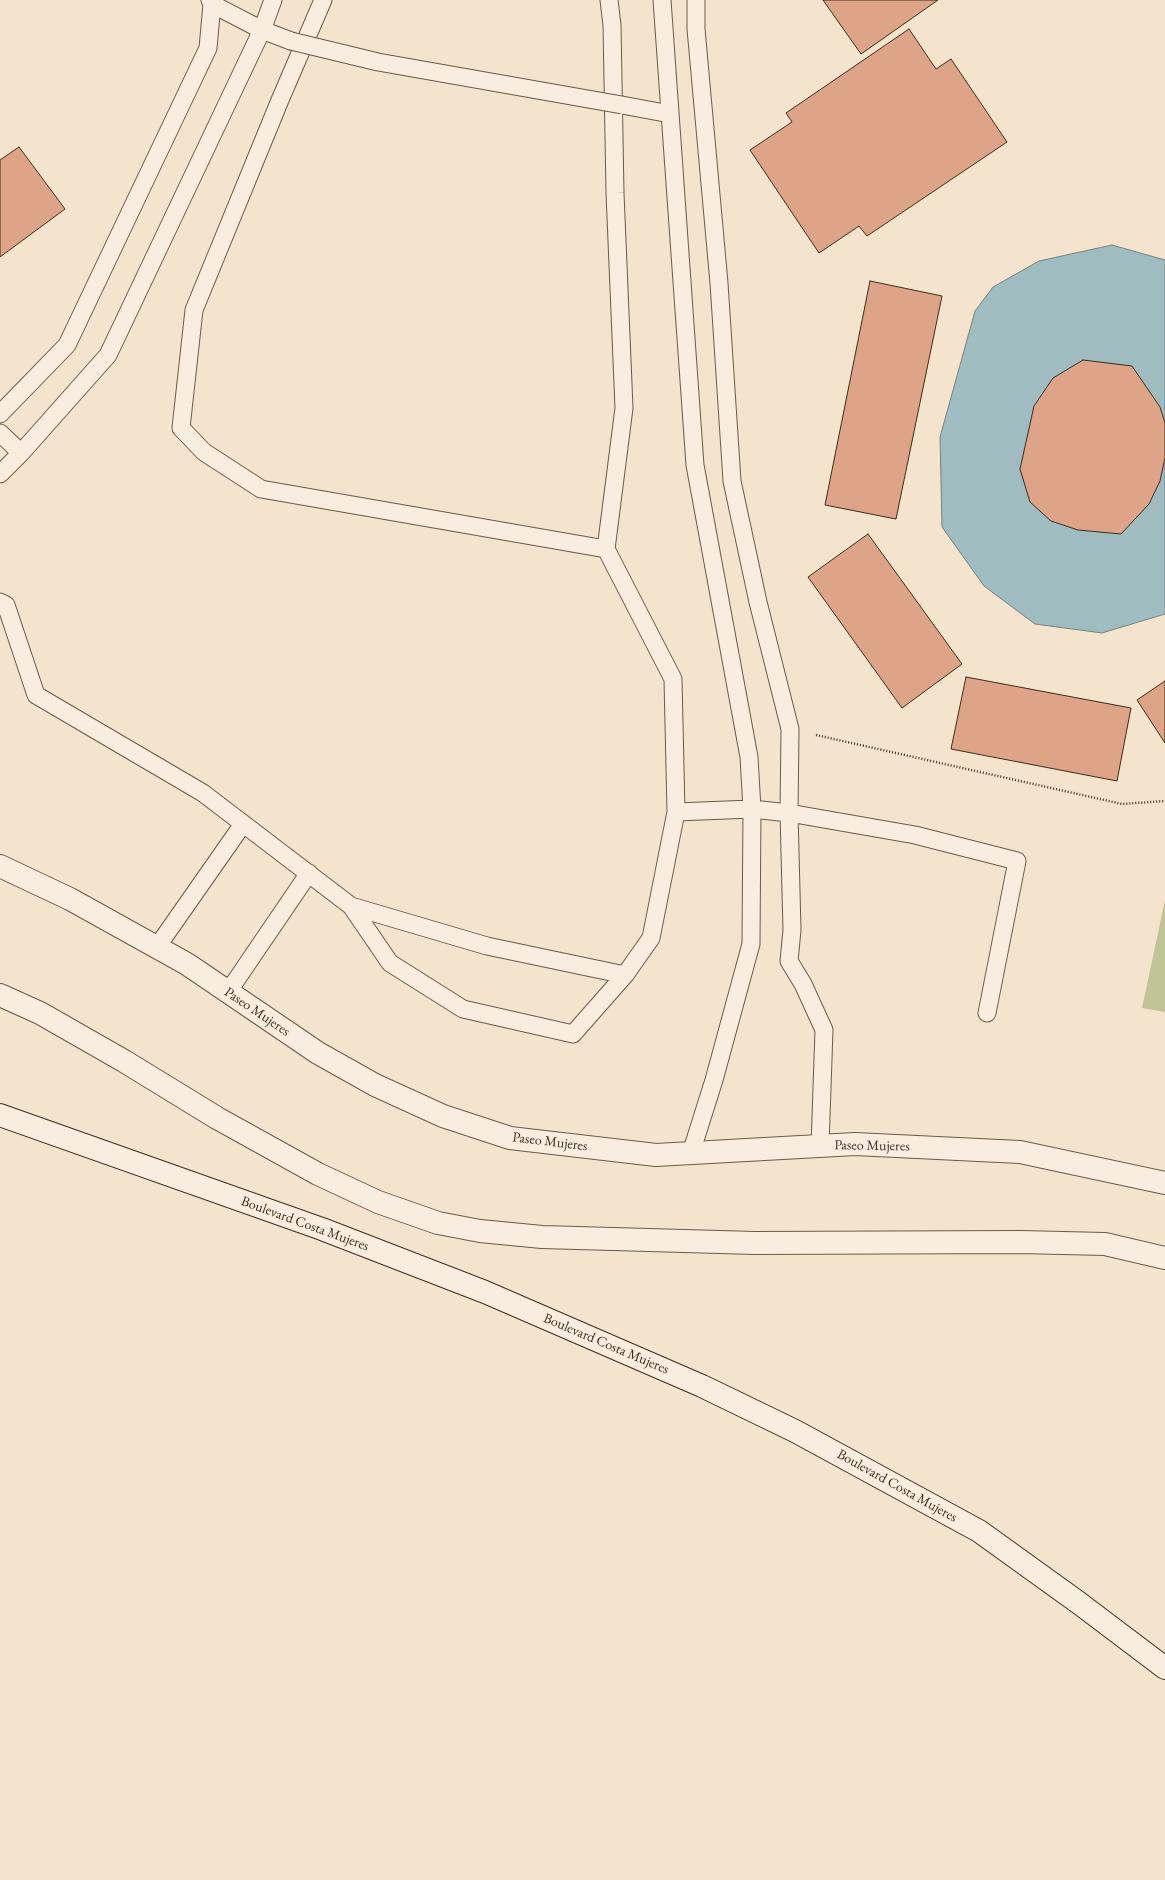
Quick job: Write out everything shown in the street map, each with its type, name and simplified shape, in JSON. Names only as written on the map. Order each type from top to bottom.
[{"type":"street","name":"Paseo Mujeres","points":[[0,866],[70,899],[187,964],[318,1054],[375,1085],[443,1116],[510,1138],[656,1155],[855,1144],[1020,1152],[1165,1183]]},
{"type":"street","points":[[0,995],[40,1013],[124,1061],[217,1118],[318,1174],[378,1202],[438,1223],[480,1231],[542,1237],[755,1243],[1020,1242],[1105,1244],[1165,1258]]},
{"type":"street","name":"Boulevard Costa Mujeres","points":[[0,1115],[322,1229],[485,1292],[702,1386],[795,1431],[979,1531],[1079,1603],[1165,1668]]},
{"type":"lane","points":[[0,474],[21,453],[108,355],[262,30],[273,0]]},
{"type":"lane","points":[[323,0],[280,100],[194,310],[181,428],[204,452],[261,489],[606,549]]},
{"type":"lane","points":[[0,602],[6,605],[36,695],[203,793],[309,873],[351,906],[390,963],[463,1008],[573,1034],[625,976],[651,938],[676,812],[672,679],[606,549],[624,408],[616,193],[612,25],[609,0]]},
{"type":"lane","points":[[662,0],[695,465],[749,757],[752,809],[751,944],[714,1080],[691,1153]]},
{"type":"lane","points":[[696,0],[696,29],[720,291],[732,481],[758,602],[790,729],[792,930],[789,961],[803,984],[824,1030],[820,1146]]},
{"type":"lane","points":[[0,414],[67,345],[208,48],[211,2],[262,30],[291,41],[378,62],[670,114]]},
{"type":"lane","points":[[0,433],[21,453]]},
{"type":"lane","points":[[676,812],[752,809],[790,813],[915,834],[1017,861],[987,1013]]},
{"type":"lane","points":[[157,947],[243,824]]},
{"type":"lane","points":[[228,992],[309,873]]},
{"type":"lane","points":[[351,906],[487,946],[625,976]]},
{"type":"path","points":[[790,729],[1122,804],[1165,801]]},
{"type":"green space","points":[[1165,900],[1165,1012],[1142,1008]]},
{"type":"water","points":[[1112,245],[1165,260],[1165,614],[1102,633],[1035,624],[984,586],[942,527],[940,437],[975,311],[993,287],[1039,261]]},
{"type":"building","points":[[823,0],[938,0],[861,54]]},
{"type":"building","points":[[909,29],[936,69],[951,59],[1007,142],[867,236],[859,226],[819,253],[750,150],[792,122],[786,113]]},
{"type":"building","points":[[19,147],[65,209],[0,257],[0,160]]},
{"type":"building","points":[[870,281],[942,296],[896,519],[825,505]]},
{"type":"building","points":[[1083,360],[1132,366],[1160,407],[1165,423],[1165,458],[1160,481],[1149,504],[1121,534],[1078,530],[1051,521],[1030,502],[1020,469],[1034,406],[1053,378]]},
{"type":"building","points":[[868,534],[962,664],[902,708],[808,577]]},
{"type":"building","points":[[966,677],[1131,708],[1117,781],[951,749]]},
{"type":"building","points":[[1165,681],[1165,743],[1137,700]]}]
